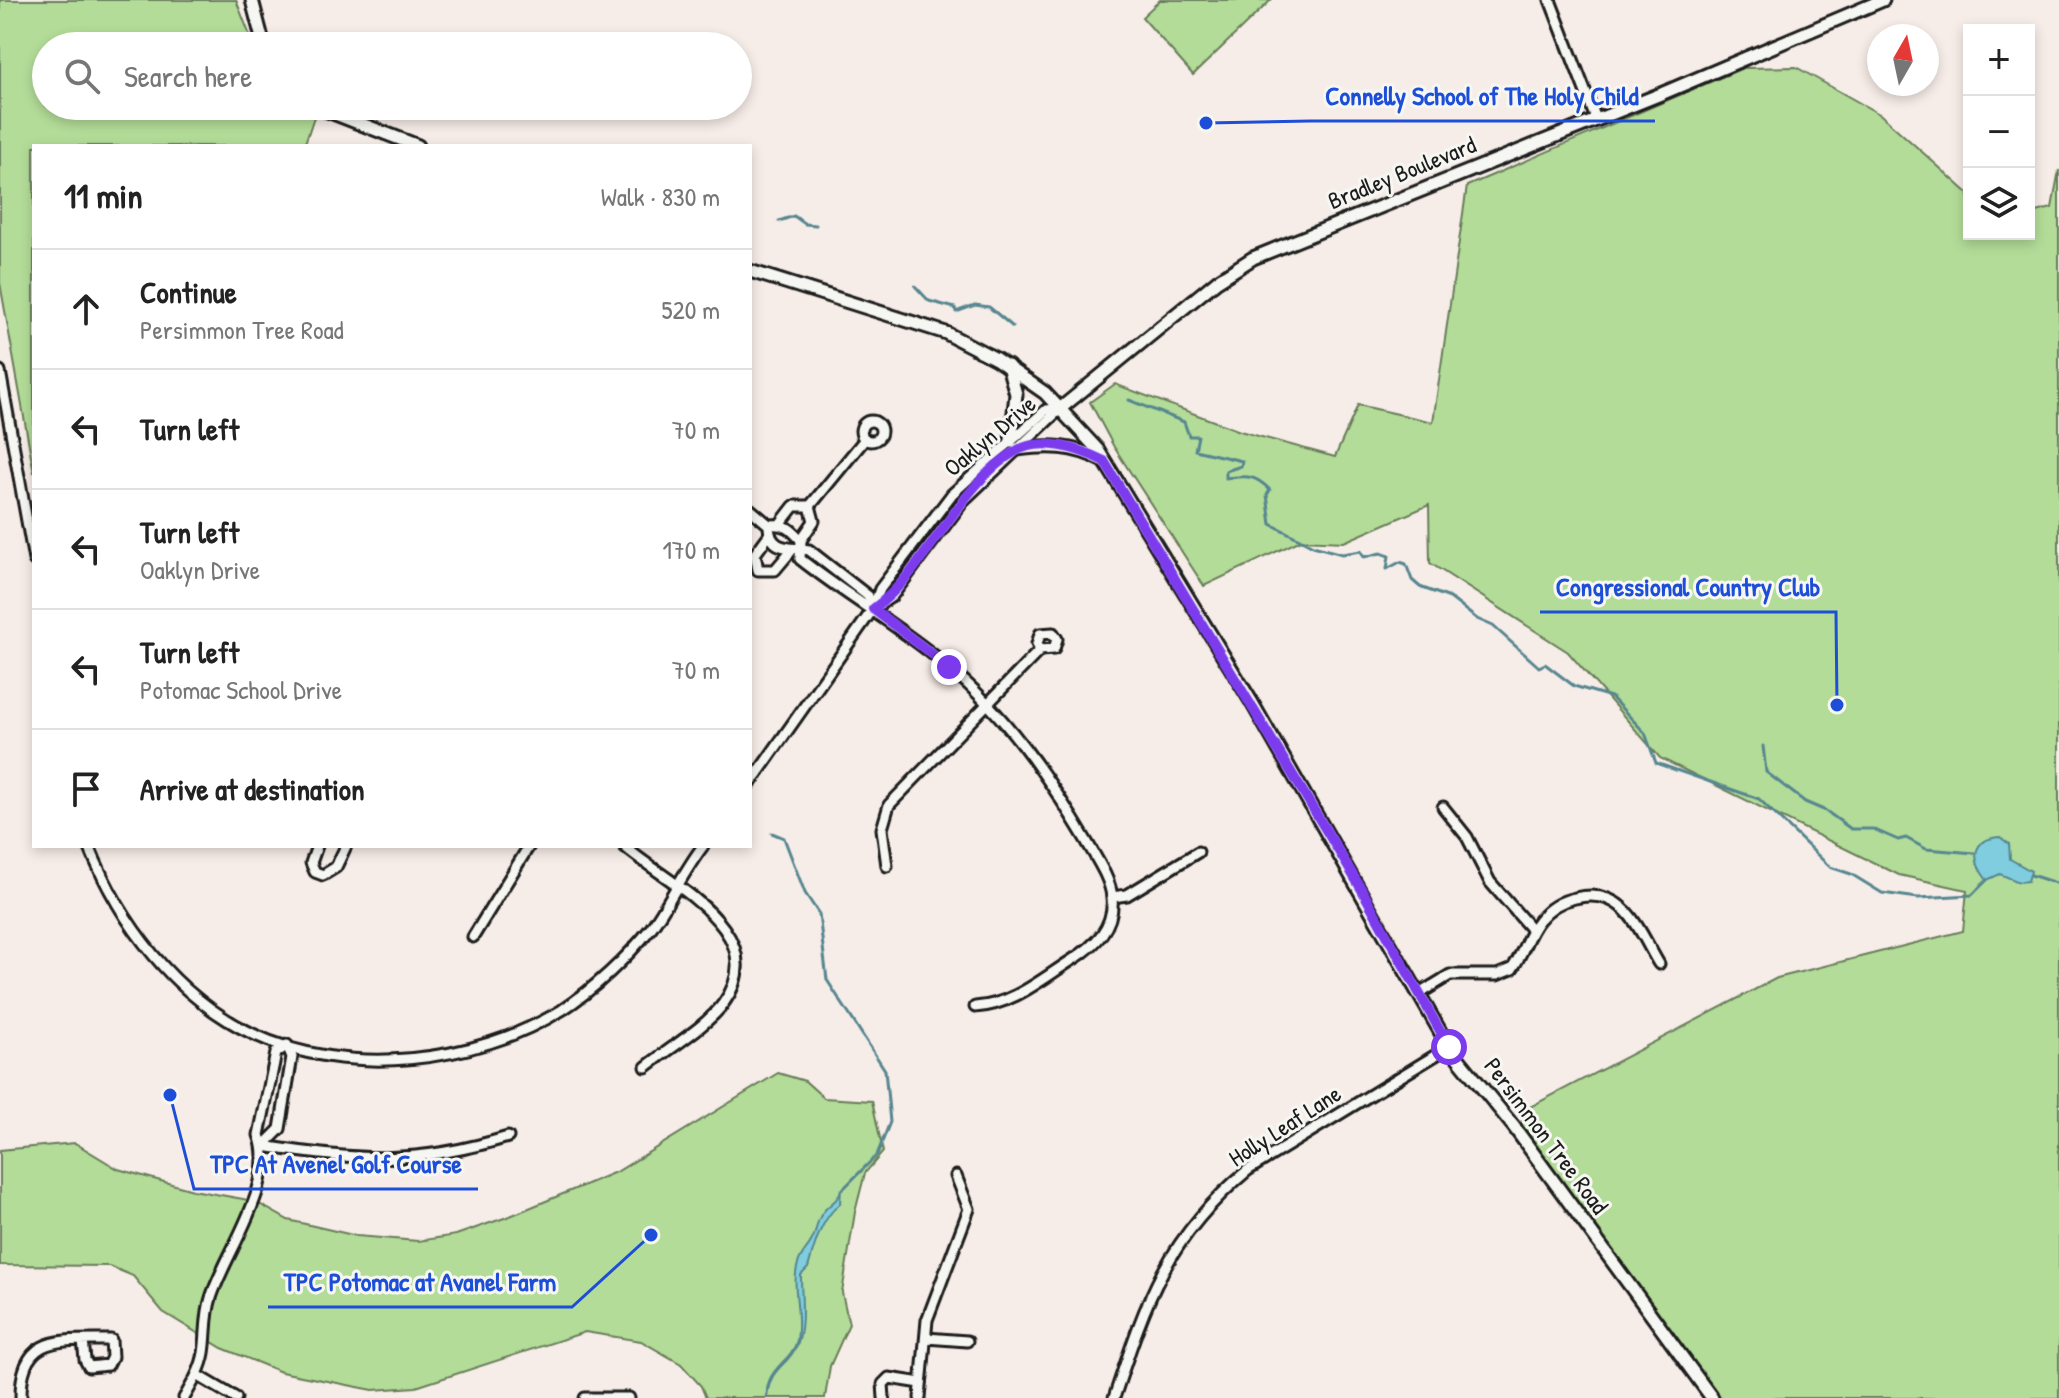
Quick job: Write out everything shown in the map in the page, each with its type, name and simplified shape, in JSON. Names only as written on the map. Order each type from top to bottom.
[{"type":"main road","points":[[252,0],[260,32]]},
{"type":"main road","name":"Bradley Boulevard","points":[[1061,408],[1217,281],[1253,258],[1883,0]]},
{"type":"main road","points":[[351,120],[413,144]]},
{"type":"main road","name":"Persimmon Tree Road","points":[[752,272],[946,333],[1008,365],[1061,408],[1104,461],[1265,726],[1449,1047],[1514,1127],[1712,1398]]},
{"type":"main road","points":[[1008,365],[1016,394],[1014,444],[1082,450],[1104,461]]},
{"type":"street","points":[[1550,0],[1596,119]]},
{"type":"street","points":[[0,371],[32,549]]},
{"type":"street","name":"Oaklyn Drive","points":[[752,781],[873,609],[880,589],[952,494],[1014,444],[1046,410],[1061,408]]},
{"type":"street","points":[[810,506],[865,439]]},
{"type":"street","points":[[794,506],[810,506],[814,521],[797,546],[775,570],[758,570],[755,554],[773,528],[794,506]]},
{"type":"street","points":[[752,511],[773,528],[778,547],[797,546],[809,550],[868,596],[873,609],[949,667],[987,704],[1022,745],[1064,804],[1101,867],[1112,897],[1106,929],[1088,951],[1010,999],[975,1007]]},
{"type":"street","points":[[773,528],[792,529],[797,546]]},
{"type":"street","points":[[887,866],[882,829],[889,805],[1040,650]]},
{"type":"street","points":[[1443,807],[1467,837],[1490,882],[1532,930]]},
{"type":"street","points":[[90,848],[120,913],[148,950],[190,991],[233,1022],[253,1034],[287,1045],[345,1058],[404,1061],[456,1053],[512,1035],[562,1010],[604,978],[651,928],[702,848]]},
{"type":"street","points":[[316,848],[311,863],[315,872],[323,875],[336,867],[345,848]]},
{"type":"street","points":[[473,937],[528,848]]},
{"type":"street","points":[[627,848],[719,919],[732,941],[735,974],[722,1005],[646,1067]]},
{"type":"street","points":[[1112,897],[1127,895],[1198,852]]},
{"type":"street","points":[[1419,994],[1450,975],[1497,975],[1512,969],[1532,930],[1559,901],[1585,895],[1605,897],[1630,913],[1659,964]]},
{"type":"street","points":[[184,1398],[197,1375],[204,1353],[208,1307],[254,1201],[263,1146],[259,1135],[276,1053],[287,1045]]},
{"type":"street","points":[[263,1146],[280,1129],[292,1057],[287,1045]]},
{"type":"street","name":"Holly Leaf Lane","points":[[1114,1398],[1159,1274],[1179,1241],[1219,1195],[1248,1170],[1449,1047]]},
{"type":"street","points":[[263,1146],[336,1158],[389,1160],[469,1149],[508,1137]]},
{"type":"street","points":[[920,1398],[935,1291],[969,1209],[956,1176]]},
{"type":"street","points":[[926,1338],[967,1341]]},
{"type":"street","points":[[21,1398],[23,1371],[36,1349],[49,1343],[83,1341]]},
{"type":"street","points":[[197,1375],[236,1398]]},
{"type":"street","points":[[884,1398],[883,1384],[889,1378],[921,1383]]},
{"type":"street","points":[[585,1398],[629,1398]]},
{"type":"green space","points":[[0,0],[236,0],[249,32],[32,32],[32,120],[313,120],[305,144],[32,144],[32,462],[0,283]]},
{"type":"green space","points":[[1160,0],[1271,0],[1193,75],[1142,17]]},
{"type":"green space","points":[[1796,67],[1881,115],[1963,189],[1963,240],[2035,240],[2035,212],[2052,208],[2059,170],[2059,1398],[1718,1398],[1522,1132],[1522,1111],[1777,978],[1963,931],[1967,890],[1899,875],[1660,758],[1568,652],[1430,563],[1429,505],[1344,542],[1301,540],[1204,586],[1114,447],[1090,402],[1115,384],[1240,431],[1335,457],[1358,405],[1433,422],[1467,186],[1743,68]]},
{"type":"green space","points":[[778,1073],[805,1081],[824,1098],[872,1101],[883,1152],[865,1173],[855,1212],[842,1293],[849,1324],[830,1366],[825,1398],[706,1398],[701,1386],[681,1364],[641,1341],[585,1332],[416,1387],[373,1390],[281,1372],[222,1348],[163,1312],[133,1276],[109,1266],[0,1265],[0,1150],[75,1143],[118,1169],[193,1190],[254,1201],[288,1220],[357,1236],[418,1241],[456,1235],[618,1171]]},
{"type":"water","points":[[2000,837],[2009,844],[2010,859],[2031,871],[2028,881],[2019,882],[2000,874],[1987,880],[1978,865],[1977,852],[1983,842]]},
{"type":"water","points":[[841,1189],[840,1204],[823,1225],[808,1268],[801,1275],[802,1320],[797,1345],[775,1373],[767,1398],[770,1379],[797,1340],[796,1279],[799,1261],[812,1240],[821,1215]]},
{"type":"waterway","points":[[779,221],[794,216],[805,224],[816,225]]},
{"type":"waterway","points":[[915,286],[929,301],[955,308],[956,312],[975,305],[989,307],[1013,327]]},
{"type":"waterway","points":[[1129,400],[1184,422],[1189,436],[1198,436],[1195,450],[1242,461],[1241,466],[1226,471],[1226,478],[1250,477],[1270,490],[1267,495],[1271,524],[1313,546],[1342,554],[1361,551],[1364,557],[1381,553],[1389,556],[1387,569],[1400,562],[1406,564],[1412,580],[1420,587],[1450,598],[1477,619],[1493,626],[1539,667],[1545,664],[1574,686],[1611,697],[1645,733],[1656,763],[1759,799],[1830,867],[1851,874],[1882,893],[1918,898],[1972,895],[1987,880]]},
{"type":"waterway","points":[[1763,746],[1766,772],[1805,802],[1826,811],[1851,829],[1873,829],[1898,840],[1906,838],[1926,849],[1975,853]]},
{"type":"waterway","points":[[772,833],[784,838],[805,893],[819,914],[827,980],[885,1070],[890,1122],[877,1155],[843,1189]]},
{"type":"waterway","points":[[2031,875],[2059,884]]},
{"type":"place","name":"Connelly School of The Holy Child","points":[[1206,123]]},
{"type":"place","name":"Congressional Country Club","points":[[1837,705]]},
{"type":"place","name":"TPC At Avenel Golf Course","points":[[170,1095]]},
{"type":"place","name":"TPC Potomac at Avanel Farm","points":[[651,1235]]},
{"type":"route","points":[[949,667],[873,609],[892,596],[965,499],[1017,449],[1050,445],[1082,450],[1104,461],[1251,701],[1362,890],[1449,1047]]}]
